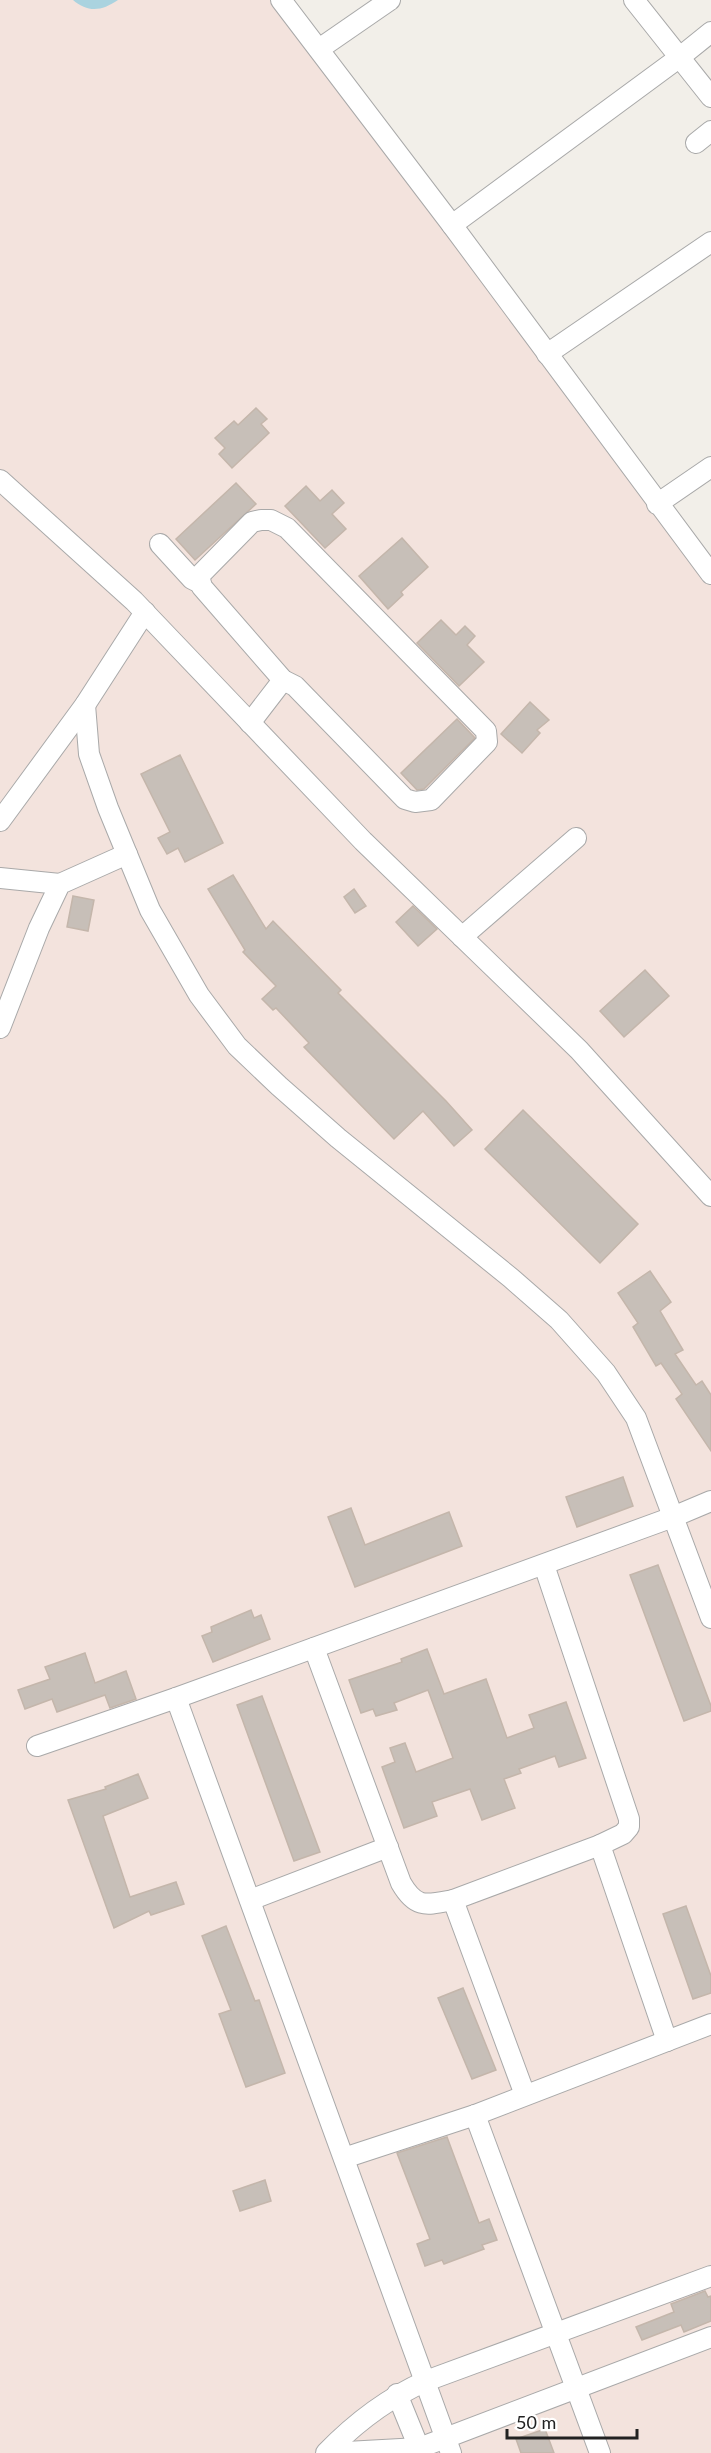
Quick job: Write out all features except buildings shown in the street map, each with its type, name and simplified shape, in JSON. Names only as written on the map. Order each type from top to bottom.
[{"type":"street","points":[[281,0],[452,225],[711,574]]},
{"type":"street","points":[[319,49],[390,0]]},
{"type":"street","points":[[634,0],[711,97]]},
{"type":"street","points":[[452,225],[711,32]]},
{"type":"street","points":[[547,354],[711,242]]},
{"type":"street","points":[[657,504],[711,467]]},
{"type":"street","points":[[0,480],[145,612],[363,841],[579,1050],[711,1196]]},
{"type":"street","points":[[160,544],[192,579],[198,582],[283,680],[295,686],[405,799],[415,802],[431,800],[487,742],[486,731],[287,528],[278,522],[271,520],[252,522],[199,576],[198,582]]},
{"type":"street","points":[[0,821],[85,705],[145,612]]},
{"type":"street","points":[[250,723],[283,680]]},
{"type":"street","points":[[85,705],[89,754],[150,910],[199,995],[237,1046],[338,1138],[551,1313],[606,1373],[636,1418],[711,1618]]},
{"type":"street","points":[[462,937],[576,838]]},
{"type":"street","points":[[0,878],[60,884],[128,854]]},
{"type":"street","points":[[0,1028],[39,928],[60,884]]},
{"type":"street","points":[[37,1746],[544,1565],[711,1501]]},
{"type":"street","points":[[314,1648],[409,1898],[424,1905],[453,1900],[600,1845],[623,1834],[629,1827],[629,1819],[544,1565]]},
{"type":"street","points":[[176,1698],[448,2445]]},
{"type":"street","points":[[600,1845],[667,2041]]},
{"type":"street","points":[[250,1900],[388,1847]]},
{"type":"street","points":[[453,1900],[525,2095]]},
{"type":"street","points":[[344,2158],[475,2115],[711,2024]]},
{"type":"street","points":[[475,2115],[600,2453]]},
{"type":"street","points":[[327,2453],[347,2431],[397,2394],[426,2381],[711,2276]]},
{"type":"street","points":[[327,2453],[448,2445],[577,2388],[711,2337]]},
{"type":"street","points":[[397,2394],[418,2448]]},
{"type":"shaded area","points":[[0,0],[273,0],[711,584],[711,2453],[0,2453]]},
{"type":"water","points":[[73,0],[118,0],[101,8],[90,9]]}]
